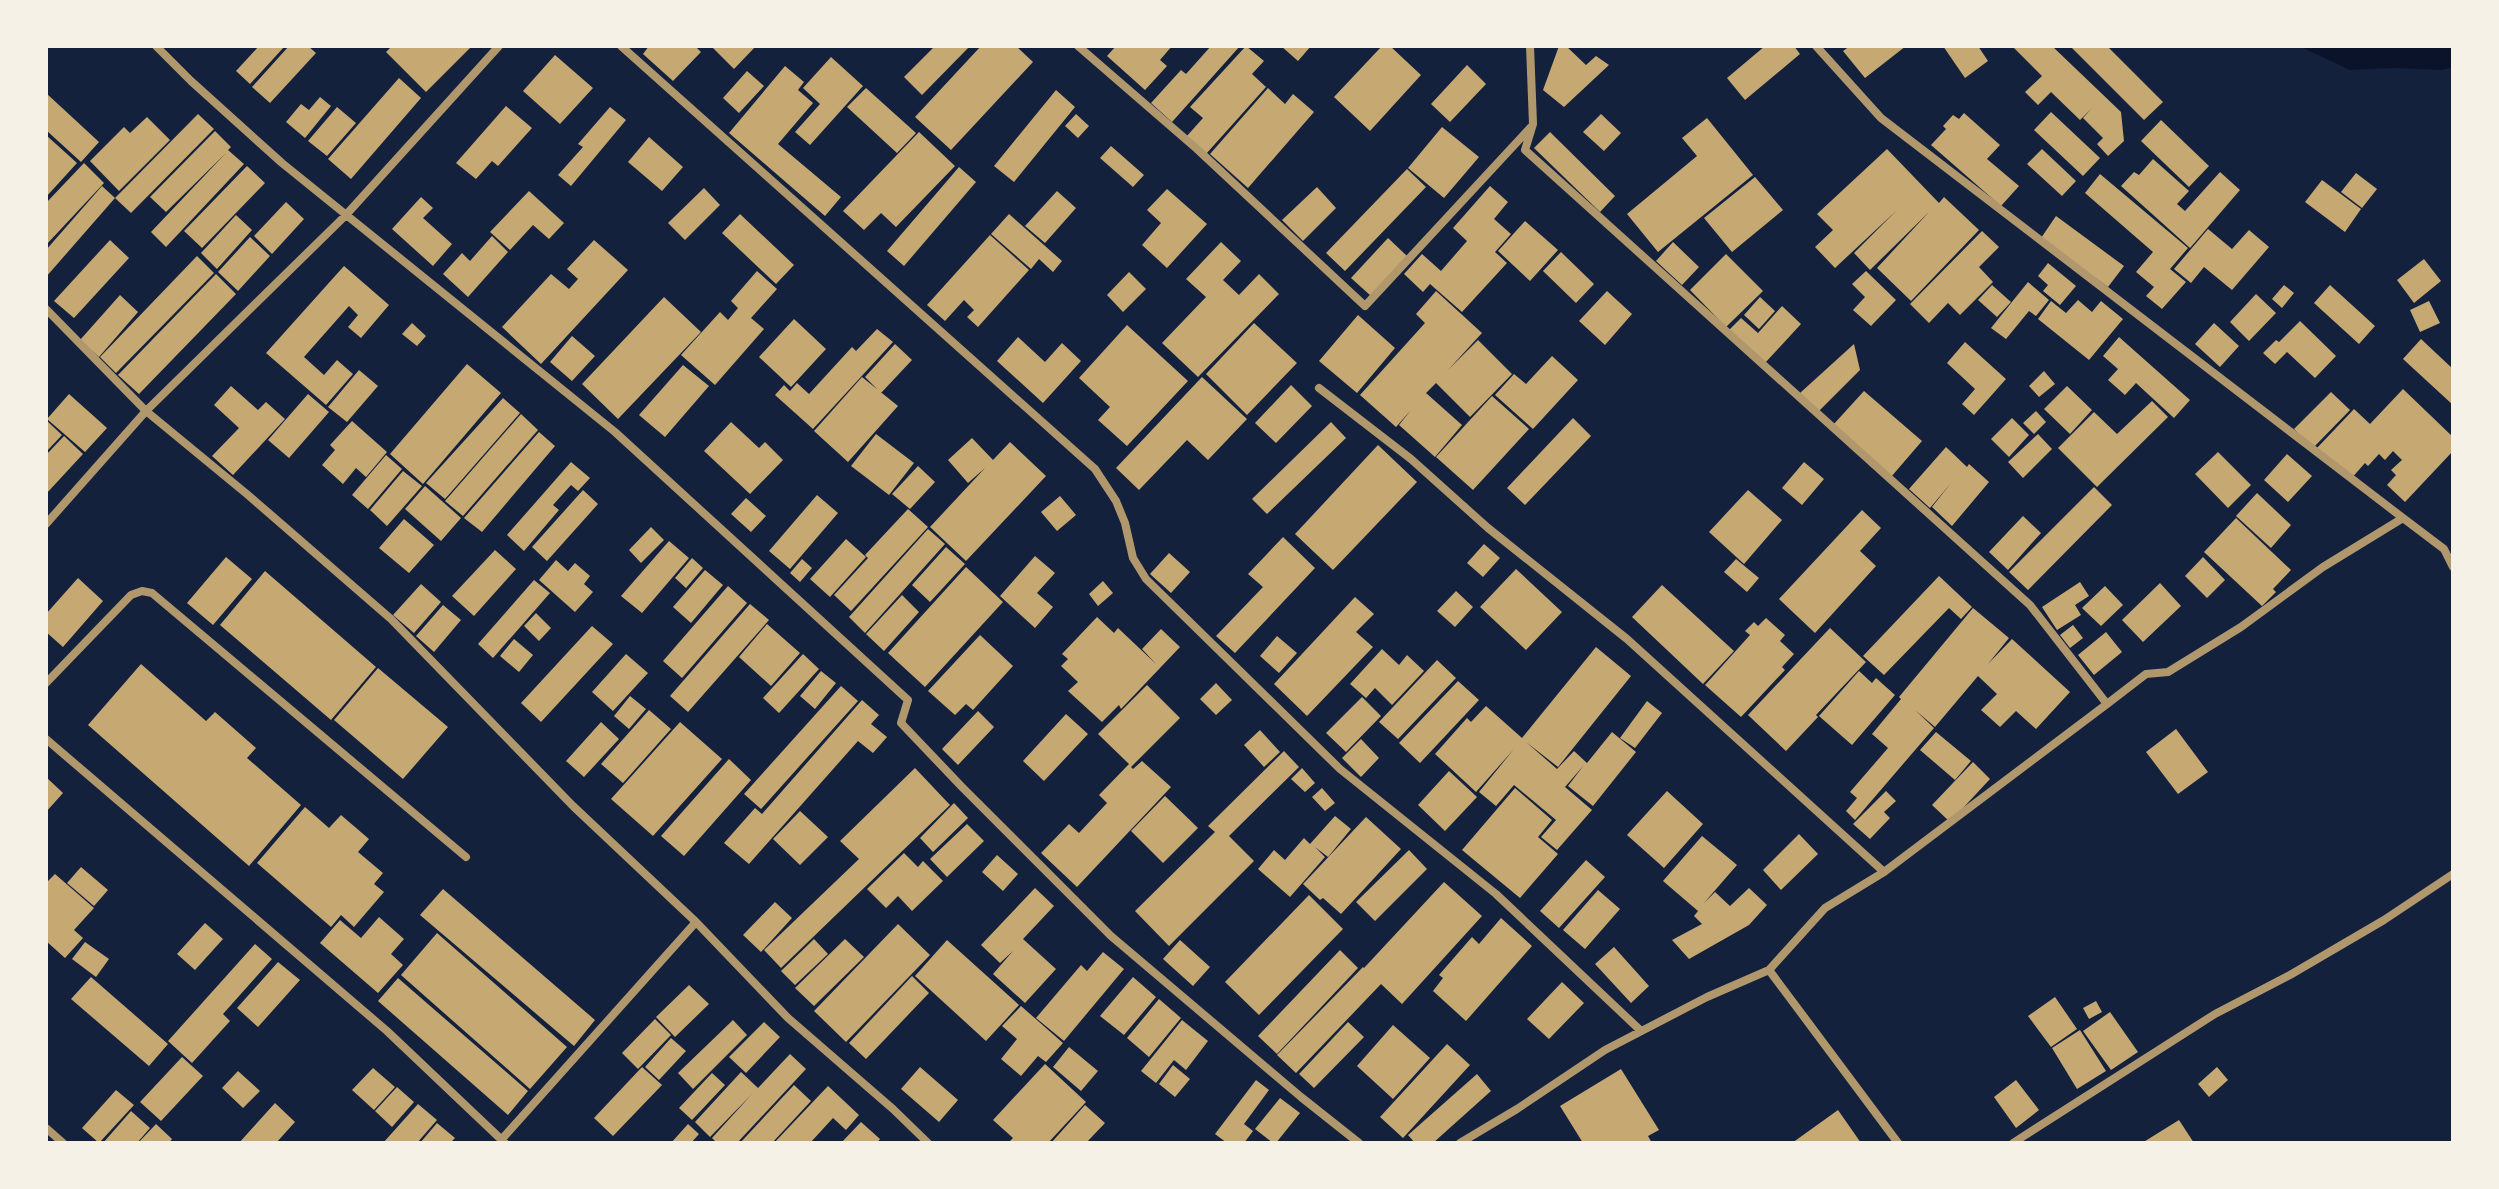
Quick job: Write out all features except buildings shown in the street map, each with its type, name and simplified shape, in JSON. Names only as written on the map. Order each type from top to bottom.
[{"type":"street","points":[[156,46],[191,81],[345,216],[615,432],[908,700],[901,723],[1111,936],[1359,1143]]},
{"type":"street","points":[[46,524],[146,411],[345,216],[499,46]]},
{"type":"street","points":[[621,46],[1095,469],[1116,501],[1133,558],[1146,579],[1340,769],[1496,894],[1640,1030]]},
{"type":"street","points":[[1078,46],[1197,149],[1365,306],[1533,124]]},
{"type":"street","points":[[1530,46],[1533,124],[1525,150],[2030,605],[2107,704]]},
{"type":"street","points":[[1816,46],[1881,118],[2444,549],[2453,567]]},
{"type":"street","points":[[46,309],[146,411],[391,619],[573,806],[696,922],[788,1018],[928,1143]]},
{"type":"street","points":[[1319,388],[1411,459],[1488,528],[1627,639],[1884,872]]},
{"type":"street","points":[[1460,1143],[1640,1030],[1769,970],[1825,908],[1884,872],[2146,674],[2168,672],[2241,627],[2323,567],[2403,518]]},
{"type":"street","points":[[46,683],[131,595],[142,591],[152,593],[466,857]]},
{"type":"street","points":[[46,739],[387,1031],[504,1141],[696,922]]},
{"type":"street","points":[[2013,1143],[2215,1014],[2384,920],[2453,874]]},
{"type":"street","points":[[1769,970],[1898,1143]]},
{"type":"street","points":[[46,1128],[63,1143]]},
{"type":"water","points":[[2299,46],[2453,46],[2453,67],[2442,70],[2350,70]]}]
